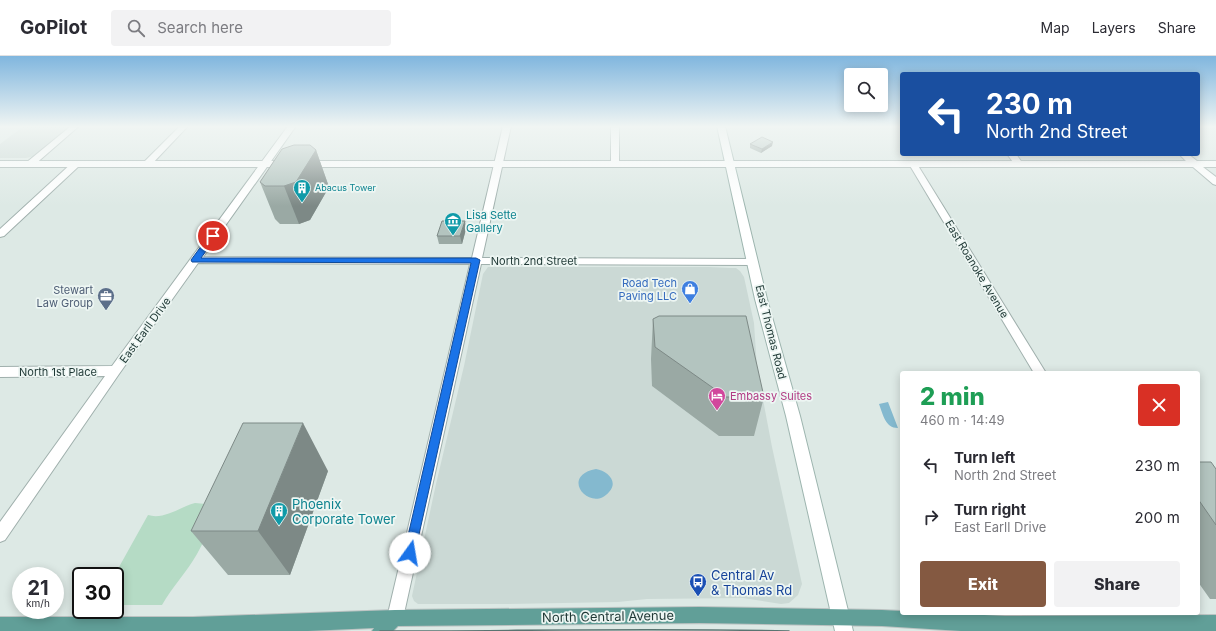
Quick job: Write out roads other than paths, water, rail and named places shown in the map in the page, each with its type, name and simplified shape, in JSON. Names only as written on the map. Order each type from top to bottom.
[{"type":"main road","name":"North Central Avenue","points":[[0,626],[193,626],[395,618],[699,615],[843,624],[1005,625],[1190,618],[1216,624]]},
{"type":"main road","points":[[381,631],[395,618]]},
{"type":"street","points":[[30,164],[43,153]]},
{"type":"street","points":[[147,164],[158,153]]},
{"type":"street","name":"East Earll Drive","points":[[0,535],[115,371],[273,153]]},
{"type":"street","points":[[395,618],[501,153]]},
{"type":"street","points":[[615,153],[615,164]]},
{"type":"street","name":"East Thomas Road","points":[[728,153],[753,262],[843,624]]},
{"type":"street","points":[[1013,156],[1019,164]]},
{"type":"street","points":[[1185,156],[1216,182]]},
{"type":"street","points":[[0,164],[1216,164]]},
{"type":"street","points":[[0,234],[76,164]]},
{"type":"street","name":"East Roanoke Avenue","points":[[913,164],[1039,371]]},
{"type":"street","name":"North 2nd Street","points":[[195,260],[753,262]]},
{"type":"street","name":"North 1st Place","points":[[0,372],[115,371]]},
{"type":"water","points":[[888,402],[898,428],[890,426],[883,416],[879,404]]},
{"type":"water","points":[[596,469],[608,474],[613,484],[609,492],[602,498],[594,499],[587,496],[582,491],[579,485],[579,479],[585,473]]},
{"type":"tram line","points":[[380,631],[789,631]]},
{"type":"place","name":"Abacus Tower","points":[[302,203]]},
{"type":"place","name":"Lisa Sette Gallery","points":[[453,236]]},
{"type":"place","name":"Road Tech Paving LLC","points":[[690,304]]},
{"type":"place","name":"Stewart Law Group","points":[[106,311]]},
{"type":"place","name":"Embassy Suites","points":[[717,411]]},
{"type":"place","name":"Phoenix Corporate Tower","points":[[279,526]]},
{"type":"place","name":"Central Av & Thomas Rd","points":[[698,597]]}]
